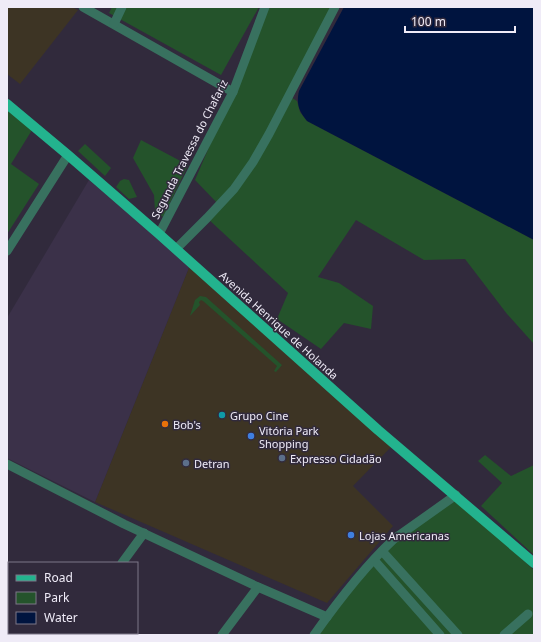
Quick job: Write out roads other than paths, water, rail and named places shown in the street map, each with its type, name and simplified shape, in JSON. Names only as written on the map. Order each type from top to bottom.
[{"type":"main road","name":"Avenida Henrique de Holanda","points":[[7,104],[159,234],[378,430],[534,563]]},
{"type":"street","points":[[83,7],[234,92]]},
{"type":"street","points":[[114,24],[122,7]]},
{"type":"street","name":"Segunda Travessa do Chafariz","points":[[159,234],[234,92],[265,7]]},
{"type":"street","points":[[176,249],[228,195],[253,162],[335,7]]},
{"type":"street","points":[[7,251],[68,155]]},
{"type":"street","points":[[7,464],[144,533],[258,587],[327,616]]},
{"type":"street","points":[[314,635],[350,585],[394,539],[456,495]]},
{"type":"street","points":[[123,562],[144,533]]},
{"type":"street","points":[[382,551],[458,635]]},
{"type":"street","points":[[374,560],[440,635]]},
{"type":"street","points":[[222,635],[258,587]]},
{"type":"street","points":[[424,617],[433,607]]},
{"type":"street","points":[[504,635],[528,614]]},
{"type":"water","points":[[344,7],[534,7],[534,240],[307,121],[299,107],[299,91]]},
{"type":"place","name":"Grupo Cine","points":[[222,415]]},
{"type":"place","name":"Bob's","points":[[165,424]]},
{"type":"place","name":"Vitória Park Shopping","points":[[251,436]]},
{"type":"place","name":"Expresso Cidadão","points":[[282,458]]},
{"type":"place","name":"Detran","points":[[186,463]]},
{"type":"place","name":"Lojas Americanas","points":[[351,535]]}]
